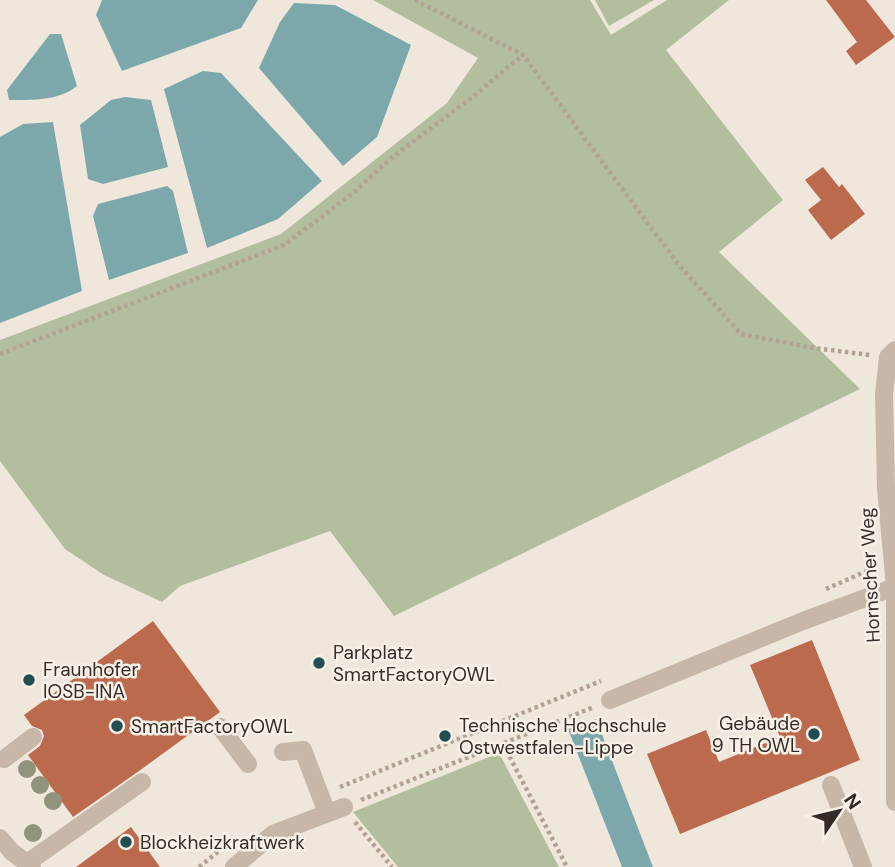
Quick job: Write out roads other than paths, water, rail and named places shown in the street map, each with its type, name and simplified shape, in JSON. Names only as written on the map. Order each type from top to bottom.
[{"type":"street","name":"Hornscher Weg","points":[[891,353],[884,394],[895,587],[895,802]]},
{"type":"street","points":[[610,699],[895,587]]},
{"type":"street","points":[[220,727],[248,764]]},
{"type":"street","points":[[4,759],[33,737]]},
{"type":"street","points":[[234,867],[273,834],[338,809],[320,795],[308,749],[283,752]]},
{"type":"street","points":[[0,838],[29,865],[142,782]]},
{"type":"street","points":[[831,785],[863,867]]},
{"type":"water","points":[[102,0],[258,0],[241,28],[122,71],[96,15]]},
{"type":"water","points":[[294,3],[335,5],[411,45],[377,137],[343,166],[259,68],[280,22]]},
{"type":"water","points":[[50,34],[61,34],[77,86],[54,97],[9,100],[7,90]]},
{"type":"water","points":[[203,71],[221,73],[322,181],[278,219],[207,248],[164,89]]},
{"type":"water","points":[[125,97],[151,100],[168,167],[103,184],[88,179],[80,125],[111,100]]},
{"type":"water","points":[[53,122],[82,291],[0,323],[0,137],[23,124]]},
{"type":"water","points":[[167,186],[173,191],[188,253],[109,280],[93,216],[98,204]]},
{"type":"water","points":[[596,719],[653,867],[622,867],[568,729]]},
{"type":"place","name":"Parkplatz SmartFactoryOWL","points":[[319,663]]},
{"type":"place","name":"Fraunhofer IOSB-INA","points":[[29,680]]},
{"type":"place","name":"SmartFactoryOWL","points":[[117,726]]},
{"type":"place","name":"Gebäude 9 TH OWL","points":[[814,734]]},
{"type":"place","name":"Technische Hochschule Ostwestfalen-Lippe","points":[[445,736]]},
{"type":"place","name":"Blockheizkraftwerk","points":[[126,842]]}]
